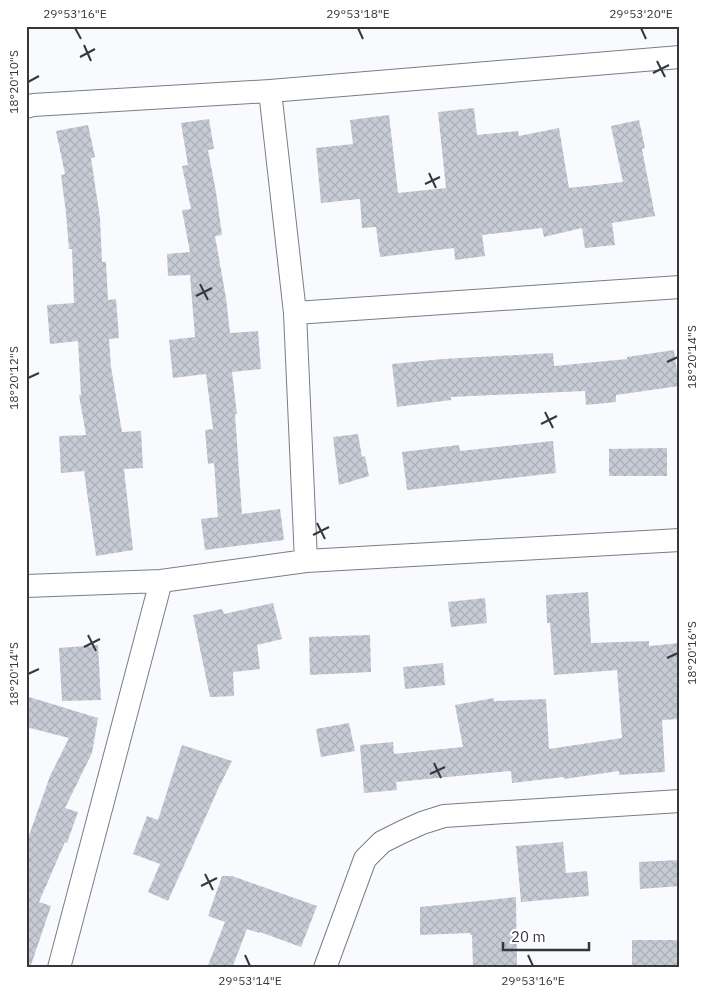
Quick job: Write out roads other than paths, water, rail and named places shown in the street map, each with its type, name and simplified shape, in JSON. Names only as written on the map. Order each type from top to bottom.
[{"type":"street","points":[[26,107],[32,105],[270,91],[680,57]]},
{"type":"street","points":[[270,91],[295,312],[306,561]]},
{"type":"street","points":[[295,312],[680,287]]},
{"type":"street","points":[[26,586],[161,581],[306,561],[680,540]]},
{"type":"street","points":[[59,968],[161,581]]},
{"type":"street","points":[[325,968],[366,858],[382,842],[402,832],[444,816],[680,801]]}]
